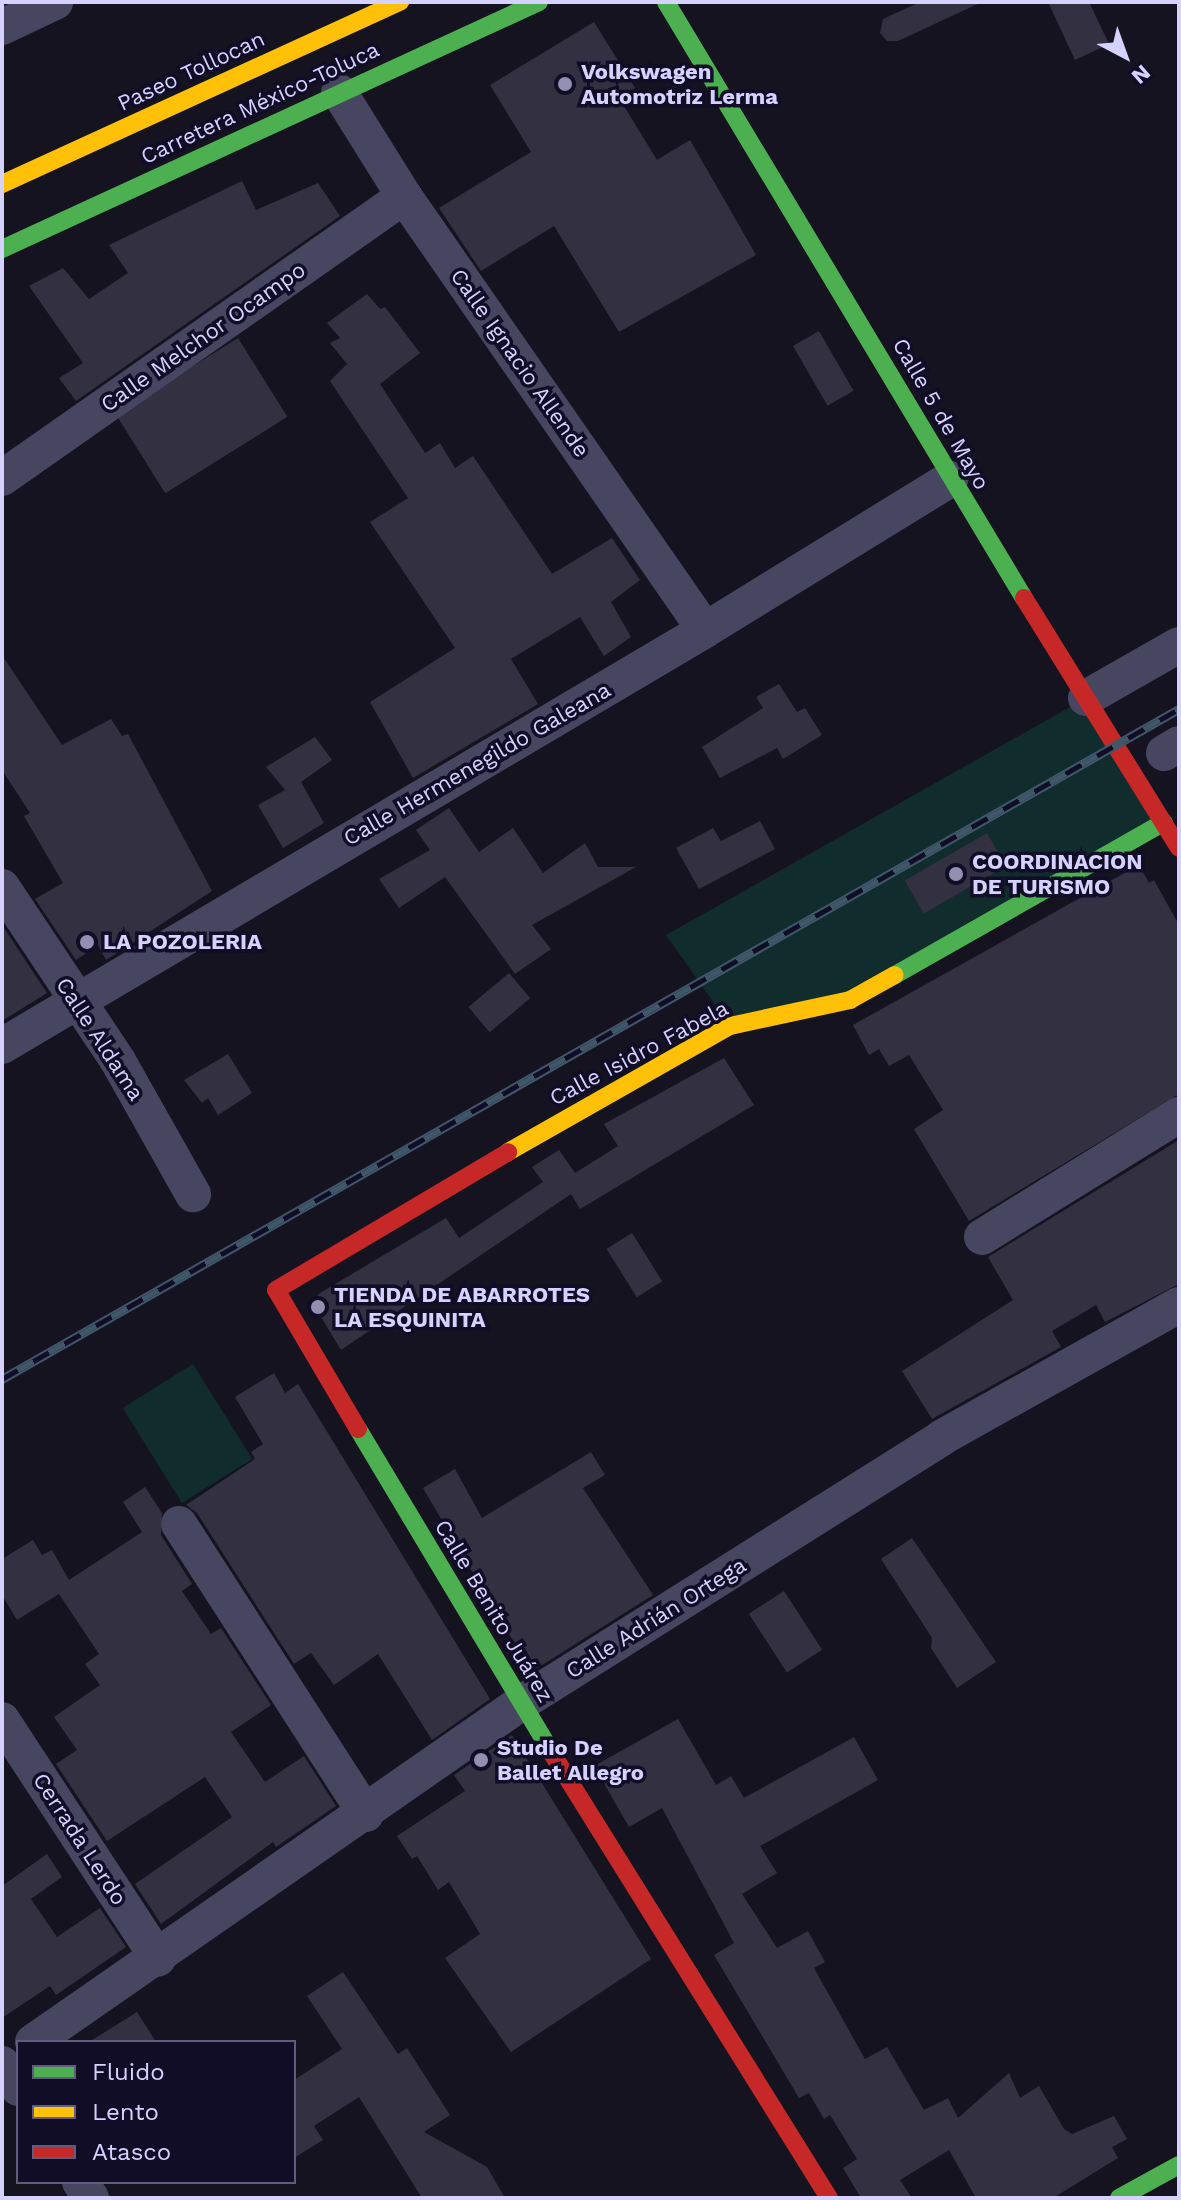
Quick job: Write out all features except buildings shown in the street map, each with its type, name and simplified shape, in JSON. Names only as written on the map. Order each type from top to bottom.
[{"type":"main road","name":"Paseo Tollocan","points":[[2,184],[400,2]]},
{"type":"main road","points":[[502,20],[510,2]]},
{"type":"main road","name":"Carretera México-Toluca","points":[[2,249],[539,2]]},
{"type":"main road","name":"Calle 5 de Mayo","points":[[666,2],[950,479],[1179,848]]},
{"type":"main road","name":"Calle Isidro Fabela","points":[[276,1290],[592,1102],[730,1026],[850,1000],[1164,822]]},
{"type":"main road","name":"Calle Benito Juárez","points":[[276,1290],[521,1703],[829,2198]]},
{"type":"main road","points":[[1119,2198],[1179,2165]]},
{"type":"street","points":[[2,27],[55,2]]},
{"type":"street","name":"Calle Ignacio Allende","points":[[339,92],[404,196],[705,630]]},
{"type":"street","name":"Calle Melchor Ocampo","points":[[2,478],[404,196]]},
{"type":"street","name":"Calle Hermenegildo Galeana","points":[[2,1046],[705,630],[950,479]]},
{"type":"street","points":[[1086,698],[1179,645]]},
{"type":"street","name":"Calle Aldama","points":[[2,887],[75,1001],[118,1061],[193,1194]]},
{"type":"street","points":[[982,1237],[1179,1115]]},
{"type":"street","name":"Calle Adrián Ortega","points":[[36,2040],[366,1814],[521,1703],[941,1438],[1179,1305]]},
{"type":"street","points":[[179,1524],[366,1814]]},
{"type":"street","name":"Cerrada Lerdo","points":[[2,1720],[158,1958]]},
{"type":"street","points":[[2,2063],[16,2085]]},
{"type":"green space","points":[[1086,698],[1164,822],[850,1000],[730,1026],[666,935]]},
{"type":"green space","points":[[193,1364],[252,1459],[182,1503],[123,1408]]},
{"type":"railway","points":[[2,1379],[1179,709]]},
{"type":"traffic: fast","points":[[2,249],[539,2]]},
{"type":"traffic: fast","points":[[666,2],[1024,598]]},
{"type":"traffic: fast","points":[[895,975],[1164,822]]},
{"type":"traffic: fast","points":[[358,1429],[548,1747]]},
{"type":"traffic: fast","points":[[1119,2198],[1179,2165]]},
{"type":"traffic: slow","points":[[2,184],[400,2]]},
{"type":"traffic: slow","points":[[508,1152],[730,1026],[850,1000],[895,975]]},
{"type":"traffic: jam","points":[[1024,598],[1179,848]]},
{"type":"traffic: jam","points":[[358,1429],[276,1290],[508,1152]]},
{"type":"traffic: jam","points":[[548,1747],[829,2198]]},
{"type":"place","name":"Volkswagen Automotriz Lerma","points":[[565,84]]},
{"type":"place","name":"COORDINACION DE TURISMO","points":[[956,874]]},
{"type":"place","name":"LA POZOLERIA","points":[[87,942]]},
{"type":"place","name":"TIENDA DE ABARROTES LA ESQUINITA","points":[[318,1307]]},
{"type":"place","name":"Studio De Ballet Allegro","points":[[481,1760]]}]
